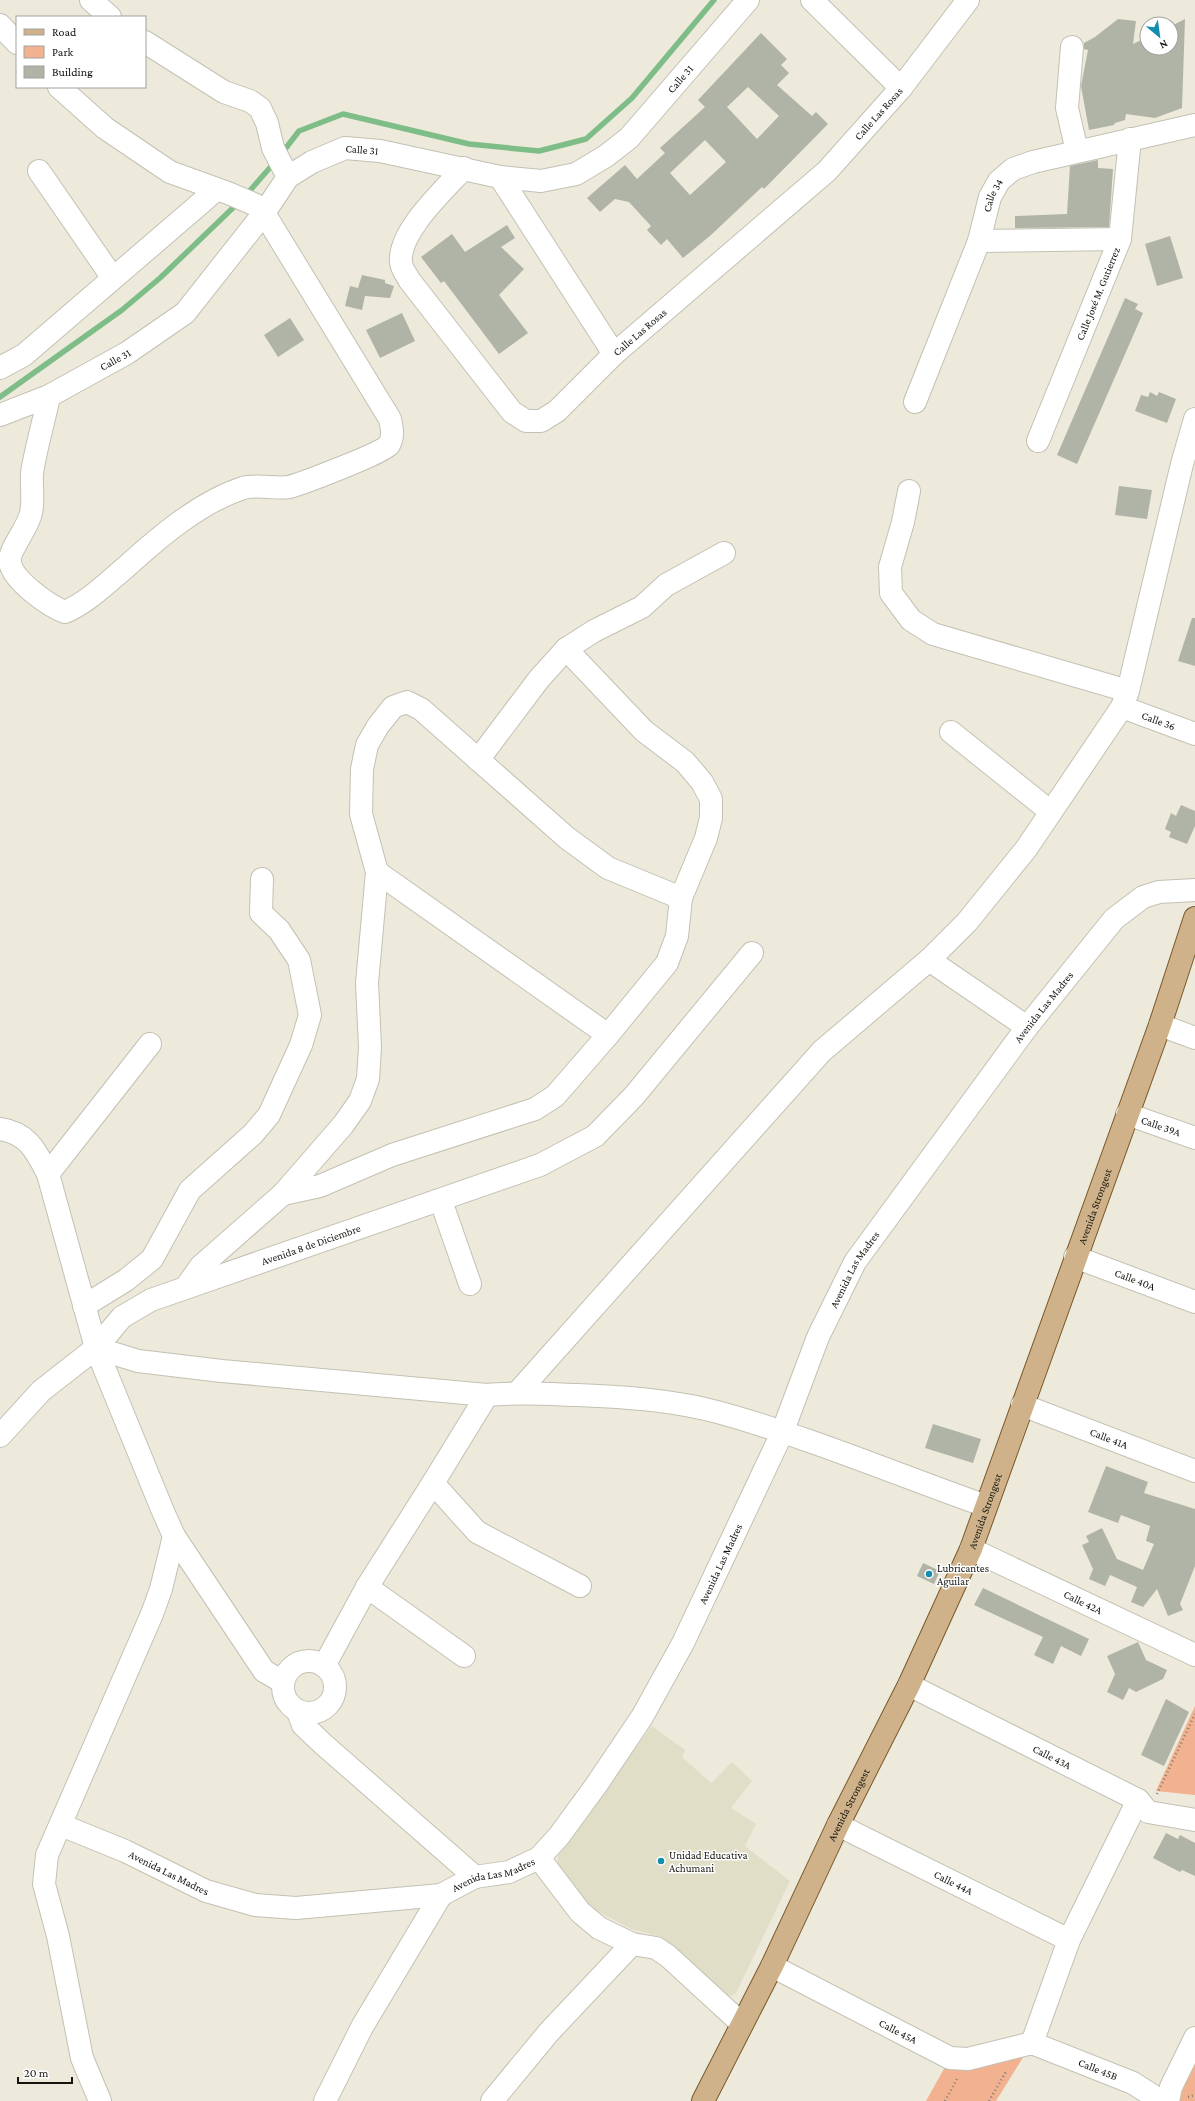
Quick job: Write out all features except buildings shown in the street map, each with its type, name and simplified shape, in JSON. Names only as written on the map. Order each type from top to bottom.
[{"type":"main road","name":"Avenida Strongest","points":[[703,2101],[772,1966],[838,1825],[909,1685],[971,1548],[1160,1025],[1195,918]]},
{"type":"street","points":[[91,0],[109,16]]},
{"type":"street","name":"Calle 31","points":[[0,415],[50,396],[127,353],[185,313],[260,209],[282,165],[312,162],[345,148],[380,151],[500,177],[541,181],[576,174],[606,156],[629,138],[748,0]]},
{"type":"street","points":[[812,0],[901,88]]},
{"type":"street","name":"Calle Las Rosas","points":[[464,168],[408,231],[401,248],[401,263],[410,281],[512,412],[526,421],[541,421],[557,411],[614,354],[827,171],[901,88],[968,0]]},
{"type":"street","points":[[0,25],[16,42]]},
{"type":"street","points":[[146,43],[224,92],[250,101],[260,108],[267,123],[273,148],[282,165]]},
{"type":"street","points":[[1072,47],[1067,108],[1077,150]]},
{"type":"street","points":[[50,396],[32,474],[32,511],[26,528],[10,554],[10,563],[16,574],[30,588],[54,608],[65,612],[97,592],[171,527],[229,493],[246,488],[288,487],[378,453],[388,447],[393,435],[390,419],[260,209],[222,192],[170,172],[105,128],[60,88]]},
{"type":"street","name":"Calle 34","points":[[915,402],[979,241],[990,196],[999,181],[1013,169],[1077,150],[1195,125]]},
{"type":"street","name":"Calle José M. Gutierrez","points":[[1038,441],[1120,239],[1130,139]]},
{"type":"street","points":[[39,171],[112,277]]},
{"type":"street","points":[[500,177],[614,354]]},
{"type":"street","points":[[0,368],[24,355],[112,277],[222,192]]},
{"type":"street","points":[[979,241],[1120,239]]},
{"type":"street","points":[[518,1392],[822,1051],[929,960],[967,922],[1026,849],[1125,699],[1182,464],[1195,419]]},
{"type":"street","name":"Calle 36","points":[[910,490],[903,522],[890,567],[891,593],[912,620],[933,634],[1125,699],[1195,734]]},
{"type":"street","points":[[478,760],[539,679],[566,649],[594,632],[642,607],[666,585],[724,553]]},
{"type":"street","points":[[283,1194],[320,1186],[392,1155],[535,1109],[555,1096],[608,1035],[667,962],[677,936],[681,898],[706,838],[711,818],[711,799],[702,782],[685,762],[644,731],[566,649]]},
{"type":"street","points":[[186,1287],[201,1266],[283,1194],[343,1125],[360,1102],[368,1079],[370,1047],[367,983],[377,872],[362,814],[362,769],[367,745],[393,707],[407,702],[421,709],[567,838],[608,868],[681,898]]},
{"type":"street","points":[[951,732],[1051,812]]},
{"type":"street","points":[[377,872],[608,1035]]},
{"type":"street","points":[[84,1306],[126,1280],[152,1259],[190,1190],[253,1134],[269,1115],[301,1045],[310,1015],[299,960],[279,930],[261,913],[262,879]]},
{"type":"street","name":"Avenida Las Madres","points":[[61,1825],[125,1851],[206,1891],[255,1905],[296,1908],[441,1895],[476,1877],[509,1872],[539,1858],[559,1836],[597,1784],[642,1717],[683,1643],[782,1432],[818,1337],[855,1262],[1027,1027],[1114,918],[1142,897],[1159,892],[1195,890]]},
{"type":"street","name":"Avenida 8 de Diciembre","points":[[0,1436],[41,1391],[96,1348],[122,1317],[151,1300],[441,1201],[540,1165],[595,1136],[634,1096],[752,953]]},
{"type":"street","points":[[929,960],[1027,1027]]},
{"type":"street","points":[[1160,1025],[1195,1038]]},
{"type":"street","points":[[48,1174],[150,1044]]},
{"type":"street","name":"Calle 39A","points":[[1127,1114],[1195,1138]]},
{"type":"street","points":[[0,1129],[14,1131],[34,1148],[48,1174],[96,1348],[174,1536],[264,1671],[283,1682]]},
{"type":"street","points":[[441,1201],[470,1284]]},
{"type":"street","name":"Calle 40A","points":[[1075,1257],[1195,1302]]},
{"type":"street","points":[[96,1348],[138,1361],[222,1371],[487,1395],[518,1392],[630,1397],[669,1402],[720,1413],[782,1432],[986,1506]]},
{"type":"street","points":[[324,1666],[367,1587],[487,1395]]},
{"type":"street","name":"Calle 41A","points":[[1022,1405],[1195,1471]]},
{"type":"street","points":[[433,1483],[477,1532],[580,1586]]},
{"type":"street","points":[[100,2101],[82,2058],[58,1936],[44,1884],[48,1855],[152,1614],[174,1536]]},
{"type":"street","name":"Calle 42A","points":[[971,1548],[1195,1655]]},
{"type":"street","points":[[367,1587],[464,1656]]},
{"type":"street","points":[[300,1662],[317,1662],[324,1666],[334,1679],[335,1688],[330,1703],[316,1713],[307,1714],[298,1712],[285,1700],[282,1691],[283,1682],[292,1667],[300,1662]]},
{"type":"street","name":"Calle 43A","points":[[909,1685],[1143,1806],[1195,1820]]},
{"type":"street","points":[[298,1712],[303,1725],[323,1744],[476,1877]]},
{"type":"street","points":[[1026,2044],[1069,1940],[1143,1806]]},
{"type":"street","name":"Calle 44A","points":[[838,1825],[1069,1940]]},
{"type":"street","points":[[539,1858],[580,1912],[599,1928],[632,1944],[656,1948],[668,1956],[742,2024]]},
{"type":"street","points":[[325,2101],[362,2027],[441,1895]]},
{"type":"street","points":[[492,2101],[549,2032],[632,1944]]},
{"type":"street","name":"Calle 45A","points":[[772,1966],[950,2058],[968,2059],[1026,2044]]},
{"type":"street","points":[[1178,2099],[1170,2087],[1195,2038]]},
{"type":"street","name":"Calle 45B","points":[[1026,2044],[1133,2083],[1161,2101]]},
{"type":"path","points":[[1143,1806],[1195,1714]]},
{"type":"path","points":[[989,2101],[1026,2044]]},
{"type":"path","points":[[1178,2099],[1194,2096]]},
{"type":"shaded area","name":"Unidad Educativa Achumani","points":[[652,1726],[685,1750],[682,1757],[711,1783],[732,1762],[752,1781],[731,1808],[756,1824],[745,1846],[790,1881],[736,1993],[732,1996],[727,1995],[659,1936],[631,1929],[595,1910],[580,1896],[558,1869],[558,1853]]},
{"type":"green space","points":[[1195,1706],[1195,1795],[1156,1791]]},
{"type":"green space","points":[[1032,2043],[996,2101],[926,2101],[950,2058]]},
{"type":"green space","points":[[1195,2055],[1195,2101],[1179,2101],[1175,2094]]},
{"type":"waterway","points":[[282,153],[299,131],[343,114],[469,144],[539,151],[586,139],[632,98],[714,0]]},
{"type":"waterway","points":[[246,195],[274,163]]},
{"type":"waterway","points":[[0,397],[122,310],[160,278],[238,203]]},
{"type":"place","name":"Lubricantes Aguilar","points":[[929,1574]]},
{"type":"place","name":"Unidad Educativa Achumani","points":[[661,1861]]}]
